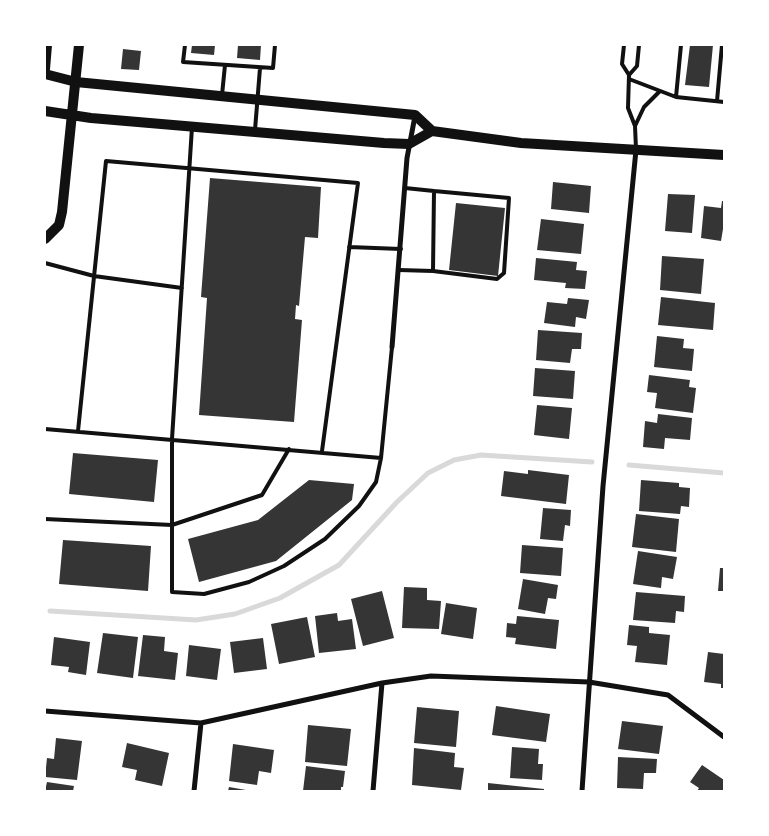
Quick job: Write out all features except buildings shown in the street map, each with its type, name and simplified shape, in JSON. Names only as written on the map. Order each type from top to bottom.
[{"type":"main road","points":[[45,69],[47,45]]},
{"type":"main road","points":[[45,239],[59,225],[80,45]]},
{"type":"main road","points":[[45,74],[76,82],[415,116],[432,131],[522,143],[724,155]]},
{"type":"main road","points":[[45,111],[72,116],[192,127],[409,144],[432,131]]},
{"type":"street","points":[[392,347],[409,144],[415,116]]},
{"type":"street","points":[[582,791],[604,476],[636,149]]},
{"type":"street","points":[[45,711],[200,723],[382,683],[431,676],[589,682],[668,695],[724,737]]},
{"type":"street","points":[[374,791],[382,683]]},
{"type":"street","points":[[194,791],[200,723]]},
{"type":"lane","points":[[185,45],[183,62],[260,68],[273,68],[275,45]]},
{"type":"lane","points":[[624,45],[622,64],[629,77],[628,108],[635,126],[636,149]]},
{"type":"lane","points":[[629,77],[637,66],[639,45]]},
{"type":"lane","points":[[676,97],[681,45]]},
{"type":"lane","points":[[716,101],[722,45]]},
{"type":"lane","points":[[221,97],[225,65]]},
{"type":"lane","points":[[255,132],[260,68]]},
{"type":"lane","points":[[629,77],[659,92],[676,97],[724,102]]},
{"type":"lane","points":[[635,126],[644,106],[659,92]]},
{"type":"lane","points":[[192,127],[172,439],[172,592],[204,594],[249,582],[284,566],[325,539],[364,498],[376,482],[381,458],[392,347]]},
{"type":"lane","points":[[78,431],[106,161],[189,168],[358,183],[322,452]]},
{"type":"lane","points":[[399,270],[433,271],[498,279],[504,273],[509,198],[405,188]]},
{"type":"lane","points":[[433,271],[434,192]]},
{"type":"lane","points":[[349,247],[401,249]]},
{"type":"lane","points":[[45,263],[94,276],[182,288]]},
{"type":"lane","points":[[45,428],[381,458]]},
{"type":"lane","points":[[45,519],[172,525],[262,495],[290,449]]},
{"type":"waterway","points":[[50,611],[196,620],[235,614],[280,598],[339,565],[397,502],[428,473],[454,460],[481,455],[592,462]]},
{"type":"waterway","points":[[629,465],[724,473]]}]
